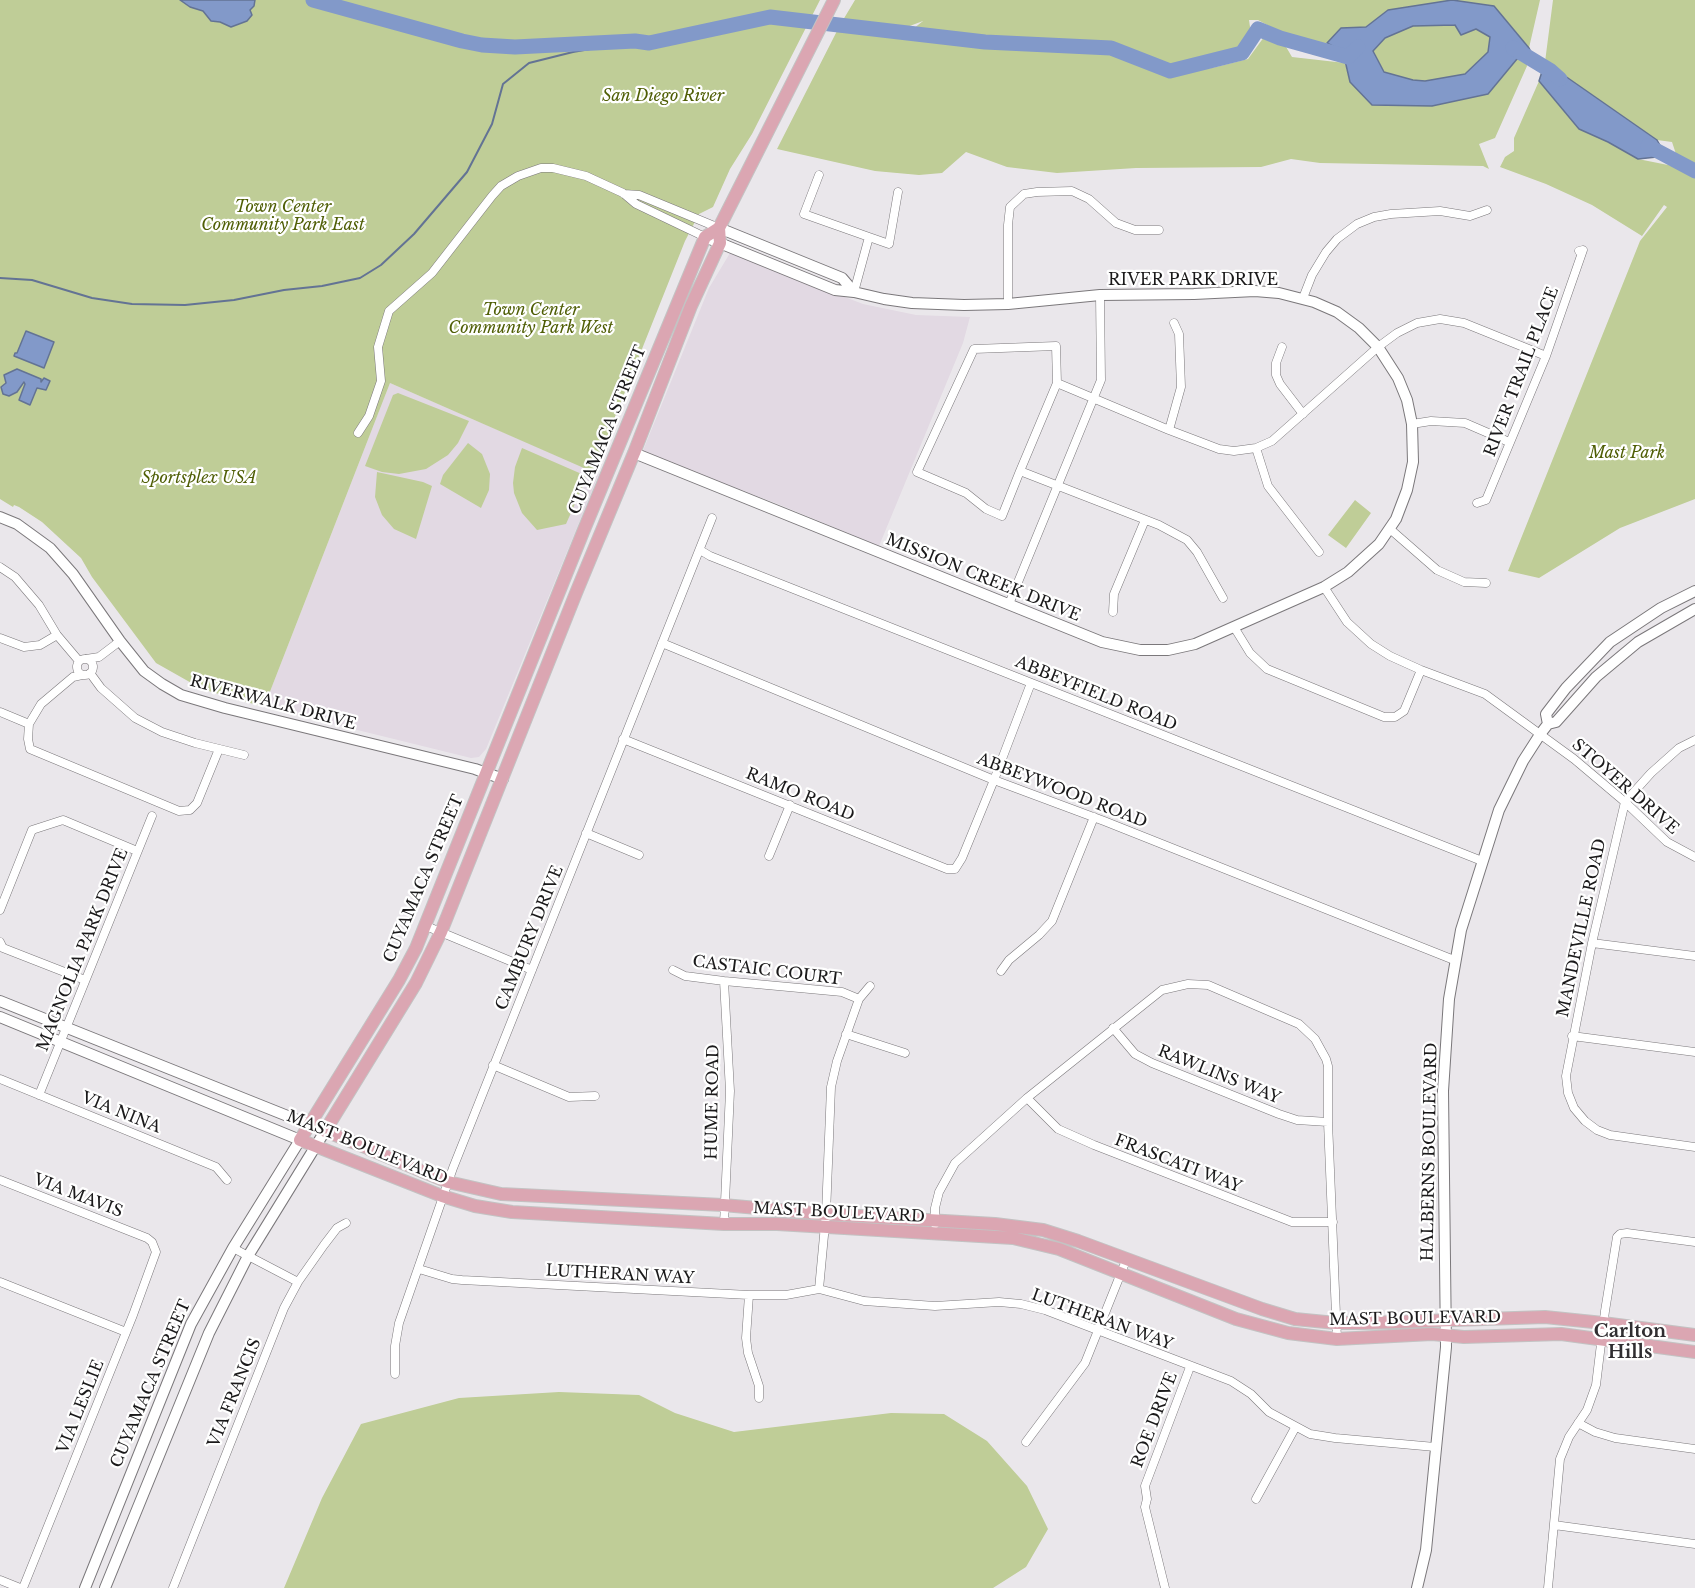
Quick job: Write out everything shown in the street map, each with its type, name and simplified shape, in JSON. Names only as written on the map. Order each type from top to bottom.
[{"type":"main road","points":[[705,237],[719,228],[834,0]]},
{"type":"main road","name":"CUYAMACA STREET","points":[[325,1131],[416,983],[441,932],[691,306],[720,243],[719,228]]},
{"type":"main road","name":"CUYAMACA STREET","points":[[300,1140],[399,980],[426,926],[577,548],[705,237]]},
{"type":"main road","points":[[577,548],[592,554]]},
{"type":"main road","name":"MAST BOULEVARD","points":[[325,1131],[448,1182],[501,1194],[723,1204],[826,1214],[995,1224],[1043,1230],[1295,1319],[1336,1323],[1545,1317],[1695,1335]]},
{"type":"main road","name":"MAST BOULEVARD","points":[[300,1140],[442,1196],[475,1206],[512,1212],[724,1224],[825,1227],[1013,1239],[1059,1249],[1263,1328],[1288,1333],[1337,1339],[1400,1335],[1560,1334],[1695,1352]]},
{"type":"street","name":"RIVER PARK DRIVE","points":[[358,433],[369,416],[381,381],[378,347],[389,311],[432,273],[501,186],[535,169],[553,168],[586,176],[622,193],[636,204],[705,237],[835,290],[912,303],[964,305],[1008,304],[1100,295],[1255,291],[1304,298],[1325,306],[1359,328],[1378,347],[1392,367],[1403,389],[1413,424],[1413,449],[1411,475],[1404,499],[1390,529],[1373,551],[1348,572],[1324,587]]},
{"type":"street","points":[[819,175],[804,214],[889,244],[898,192]]},
{"type":"street","points":[[1008,304],[1010,207],[1024,194],[1072,191],[1089,200],[1116,223],[1135,230],[1159,230]]},
{"type":"street","name":"RIVER PARK DRIVE","points":[[622,193],[639,195],[842,278],[854,292]]},
{"type":"street","points":[[1304,298],[1312,275],[1326,252],[1336,239],[1357,224],[1374,217],[1391,214],[1440,211],[1470,216],[1487,210]]},
{"type":"street","points":[[854,292],[869,237]]},
{"type":"street","name":"RIVER TRAIL PLACE","points":[[1477,503],[1486,500],[1546,356],[1583,250],[1579,251]]},
{"type":"street","points":[[1009,604],[1101,380],[1100,295]]},
{"type":"street","points":[[1057,383],[1169,430],[1226,450],[1241,451],[1256,448],[1279,436],[1378,347],[1397,333],[1417,323],[1448,320],[1464,323],[1546,356]]},
{"type":"street","points":[[1169,430],[1181,387],[1179,334],[1174,323]]},
{"type":"street","points":[[1056,346],[1057,383],[1020,471],[1002,516],[986,509],[966,493],[917,472],[974,349],[1056,346]]},
{"type":"street","points":[[1282,347],[1276,363],[1276,375],[1280,384],[1303,414]]},
{"type":"street","points":[[1413,424],[1465,423],[1509,442]]},
{"type":"street","points":[[1256,448],[1268,486],[1319,552]]},
{"type":"street","name":"MISSION CREEK DRIVE","points":[[634,453],[1102,642],[1140,650],[1168,650],[1195,645],[1324,587]]},
{"type":"street","points":[[1020,471],[1176,532],[1197,552],[1222,598]]},
{"type":"street","name":"RIVERWALK DRIVE","points":[[0,517],[17,524],[50,548],[73,574],[144,671],[181,695],[503,779]]},
{"type":"street","name":"CAMBURY DRIVE","points":[[395,1374],[395,1346],[399,1323],[442,1196],[712,518]]},
{"type":"street","points":[[1113,612],[1114,594],[1145,520]]},
{"type":"street","points":[[1390,529],[1437,570],[1464,582],[1486,583]]},
{"type":"street","name":"ABBEYFIELD ROAD","points":[[700,550],[710,556],[1482,861]]},
{"type":"street","points":[[0,567],[15,577],[39,605],[57,635],[101,688],[135,718],[162,732],[244,755]]},
{"type":"street","name":"STOYER DRIVE","points":[[1324,587],[1340,613],[1363,638],[1390,656],[1485,694],[1544,728],[1667,842],[1695,857]]},
{"type":"street","points":[[1544,728],[1546,714],[1566,688],[1610,642],[1661,608],[1695,591]]},
{"type":"street","points":[[1544,728],[1556,722],[1596,677],[1638,642],[1695,609]]},
{"type":"street","points":[[1234,627],[1250,653],[1267,669],[1384,717],[1395,717],[1404,711],[1421,670]]},
{"type":"street","points":[[0,638],[24,647],[40,645],[57,635]]},
{"type":"street","points":[[120,641],[99,657],[89,672],[73,677],[40,704],[29,724],[30,749],[179,811],[190,810],[197,802],[219,749]]},
{"type":"street","name":"ABBEYWOOD ROAD","points":[[662,643],[994,780],[1094,817],[1454,960]]},
{"type":"street","points":[[73,677],[81,662],[99,657]]},
{"type":"street","points":[[81,662],[92,663],[89,672]]},
{"type":"street","points":[[994,780],[1031,683]]},
{"type":"street","points":[[0,712],[29,724]]},
{"type":"street","name":"HALBERNS BOULEVARD","points":[[1417,1588],[1426,1550],[1446,1350],[1443,1091],[1454,960],[1482,861],[1504,799],[1523,761],[1544,728]]},
{"type":"street","name":"RAMO ROAD","points":[[623,739],[947,869],[955,869],[962,858],[994,780]]},
{"type":"street","name":"MANDEVILLE ROAD","points":[[1695,740],[1680,748],[1651,773],[1625,802],[1592,943],[1566,1076],[1571,1101],[1585,1121],[1597,1130],[1610,1135],[1695,1147]]},
{"type":"street","points":[[769,856],[789,805]]},
{"type":"street","name":"MAGNOLIA PARK DRIVE","points":[[39,1095],[152,816]]},
{"type":"street","points":[[1001,971],[1009,960],[1052,921],[1094,817]]},
{"type":"street","points":[[0,910],[32,830],[63,820],[137,850]]},
{"type":"street","points":[[586,833],[639,855]]},
{"type":"street","points":[[426,926],[532,970]]},
{"type":"street","points":[[0,942],[3,948],[85,980]]},
{"type":"street","points":[[1592,943],[1695,956]]},
{"type":"street","name":"CASTAIC COURT","points":[[673,970],[685,976],[842,992],[859,999]]},
{"type":"street","name":"HUME ROAD","points":[[724,981],[730,1090],[723,1204],[724,1224]]},
{"type":"street","points":[[934,1235],[935,1208],[939,1191],[955,1163],[1027,1098],[1162,990],[1179,985],[1208,985],[1299,1024],[1320,1046],[1328,1066],[1328,1122],[1337,1339]]},
{"type":"street","points":[[819,1289],[826,1214],[831,1087],[859,999],[870,986]]},
{"type":"street","name":"MAST BOULEVARD","points":[[0,1001],[325,1131]]},
{"type":"street","name":"MAST BOULEVARD","points":[[0,1017],[300,1140]]},
{"type":"street","name":"RAWLINS WAY","points":[[1113,1028],[1135,1054],[1152,1064],[1297,1120],[1328,1122]]},
{"type":"street","points":[[846,1034],[905,1053]]},
{"type":"street","points":[[1572,1036],[1695,1052]]},
{"type":"street","points":[[493,1065],[569,1097],[595,1096]]},
{"type":"street","name":"VIA NINA","points":[[0,1079],[216,1167],[227,1180]]},
{"type":"street","name":"FRASCATI WAY","points":[[1027,1098],[1058,1129],[1094,1145],[1292,1222],[1333,1222]]},
{"type":"street","name":"CUYAMACA STREET","points":[[105,1588],[209,1333],[248,1256],[325,1131]]},
{"type":"street","name":"CUYAMACA STREET","points":[[85,1588],[192,1324],[233,1248],[300,1140]]},
{"type":"street","name":"VIA MAVIS","points":[[0,1180],[147,1238]]},
{"type":"street","name":"VIA FRANCIS","points":[[173,1588],[284,1308],[298,1282],[337,1227],[346,1223]]},
{"type":"street","points":[[1548,1588],[1560,1459],[1566,1442],[1587,1410],[1593,1395],[1617,1238],[1620,1234],[1627,1233],[1695,1242]]},
{"type":"street","name":"VIA LESLIE","points":[[21,1588],[156,1256],[154,1245],[147,1238]]},
{"type":"street","points":[[233,1248],[298,1282]]},
{"type":"street","points":[[1026,1442],[1084,1363],[1127,1258]]},
{"type":"street","name":"LUTHERAN WAY","points":[[419,1269],[452,1279],[749,1295],[786,1295],[819,1289],[864,1301],[935,1306],[999,1302],[1021,1304],[1098,1329],[1190,1367],[1231,1381],[1251,1394],[1269,1412],[1295,1428],[1310,1434],[1435,1447]]},
{"type":"street","points":[[0,1282],[126,1332]]},
{"type":"street","points":[[749,1295],[747,1353],[759,1386],[759,1398]]},
{"type":"street","name":"ROE DRIVE","points":[[1165,1588],[1145,1507],[1147,1500],[1145,1486],[1190,1367]]},
{"type":"street","points":[[1578,1423],[1595,1432],[1615,1438],[1695,1449]]},
{"type":"street","points":[[1256,1499],[1295,1428]]},
{"type":"street","points":[[1554,1525],[1695,1544]]},
{"type":"street","points":[[0,1580],[21,1588]]},
{"type":"shaded area","points":[[730,253],[863,304],[916,315],[970,317],[963,343],[879,546],[778,504],[642,453],[709,288]]},
{"type":"shaded area","points":[[390,383],[599,474],[486,749],[479,757],[471,758],[264,707]]},
{"type":"green space","points":[[0,0],[820,0],[752,134],[730,169],[713,207],[699,214],[685,241],[593,472],[390,383],[264,707],[202,689],[156,663],[92,577],[81,558],[42,522],[19,507],[14,505],[13,507],[0,499]]},
{"type":"green space","points":[[855,0],[1540,0],[1529,48],[1494,6],[1406,9],[1388,10],[1366,27],[1341,28],[1327,43],[1298,42],[1258,20],[1249,20],[1251,34],[1243,46],[1168,68],[1145,58],[1102,45],[996,39],[913,29],[923,21],[907,27],[843,20]]},
{"type":"green space","points":[[1553,0],[1695,0],[1695,164],[1677,157],[1672,142],[1657,140],[1545,62]]},
{"type":"green space","points":[[1455,25],[1476,29],[1490,37],[1488,52],[1465,74],[1425,81],[1413,80],[1384,72],[1373,50],[1385,38],[1413,26]]},
{"type":"green space","points":[[838,29],[1006,50],[1045,48],[1108,50],[1173,75],[1248,59],[1264,37],[1282,40],[1292,57],[1345,63],[1350,82],[1488,94],[1517,59],[1526,58],[1527,66],[1495,138],[1479,144],[1489,169],[1483,166],[1320,163],[1291,159],[1261,167],[1136,168],[1057,173],[1007,167],[966,152],[942,173],[919,175],[875,171],[777,149]]},
{"type":"green space","name":"Mast Park","points":[[1539,81],[1579,129],[1638,159],[1678,167],[1695,174],[1695,499],[1620,528],[1539,578],[1508,571],[1640,241],[1667,207],[1664,205],[1642,236],[1592,205],[1546,184],[1500,167],[1505,157],[1514,151],[1514,138]]},
{"type":"green space","points":[[398,393],[469,421],[458,443],[448,455],[426,469],[399,474],[382,472],[365,466],[393,395]]},
{"type":"green space","points":[[468,443],[482,454],[490,474],[489,490],[481,508],[440,484],[443,475]]},
{"type":"green space","points":[[522,448],[584,475],[586,479],[566,524],[537,530],[522,513],[514,493],[513,483],[515,467]]},
{"type":"green space","points":[[377,472],[432,486],[416,539],[394,529],[382,515],[375,497]]},
{"type":"green space","points":[[1355,500],[1371,513],[1346,548],[1328,535]]},
{"type":"green space","points":[[559,1392],[639,1395],[675,1413],[734,1432],[891,1413],[944,1414],[987,1441],[1027,1486],[1048,1529],[1026,1567],[993,1588],[284,1588],[322,1498],[361,1424],[459,1398]]},
{"type":"water","points":[[180,0],[255,0],[250,10],[252,15],[247,21],[231,27],[211,21],[203,11],[190,7]]},
{"type":"water","points":[[1452,0],[1494,6],[1533,56],[1517,59],[1488,94],[1432,106],[1372,105],[1350,82],[1343,52],[1327,43],[1341,28],[1366,27],[1388,10]],"holes":[[[1455,25],[1461,35],[1476,29],[1490,37],[1488,52],[1465,74],[1425,81],[1413,80],[1384,72],[1373,51],[1385,38],[1413,26]]]},
{"type":"water","points":[[1545,62],[1657,140],[1666,156],[1638,159],[1579,129],[1539,81]]},
{"type":"water","points":[[26,331],[54,342],[44,368],[14,356]]},
{"type":"water","points":[[17,369],[41,379],[41,382],[44,378],[50,381],[46,390],[37,388],[30,405],[19,400],[24,382],[17,392],[9,396],[3,394],[1,387],[6,383],[4,375]]},
{"type":"waterway","name":"San Diego River","points":[[313,0],[462,41],[515,47],[635,41],[649,43],[770,17],[985,42],[1111,48],[1170,71],[1242,53],[1258,29],[1280,38],[1348,57],[1358,47]]},
{"type":"waterway","points":[[0,278],[32,280],[92,298],[132,304],[185,305],[234,300],[360,278],[381,265],[414,234],[467,172],[492,124],[503,84],[529,63],[573,52],[635,41]]},
{"type":"waterway","name":"San Diego River","points":[[1513,48],[1560,79]]},
{"type":"waterway","name":"San Diego River","points":[[1648,146],[1695,171]]},
{"type":"district","name":"Carlton Hills","points":[[1630,1342]]},
{"type":"park label","name":"Town Center Community Park East","points":[[283,216]]},
{"type":"park label","name":"Town Center Community Park West","points":[[531,319]]},
{"type":"park label","name":"Sportsplex USA","points":[[199,478]]}]
